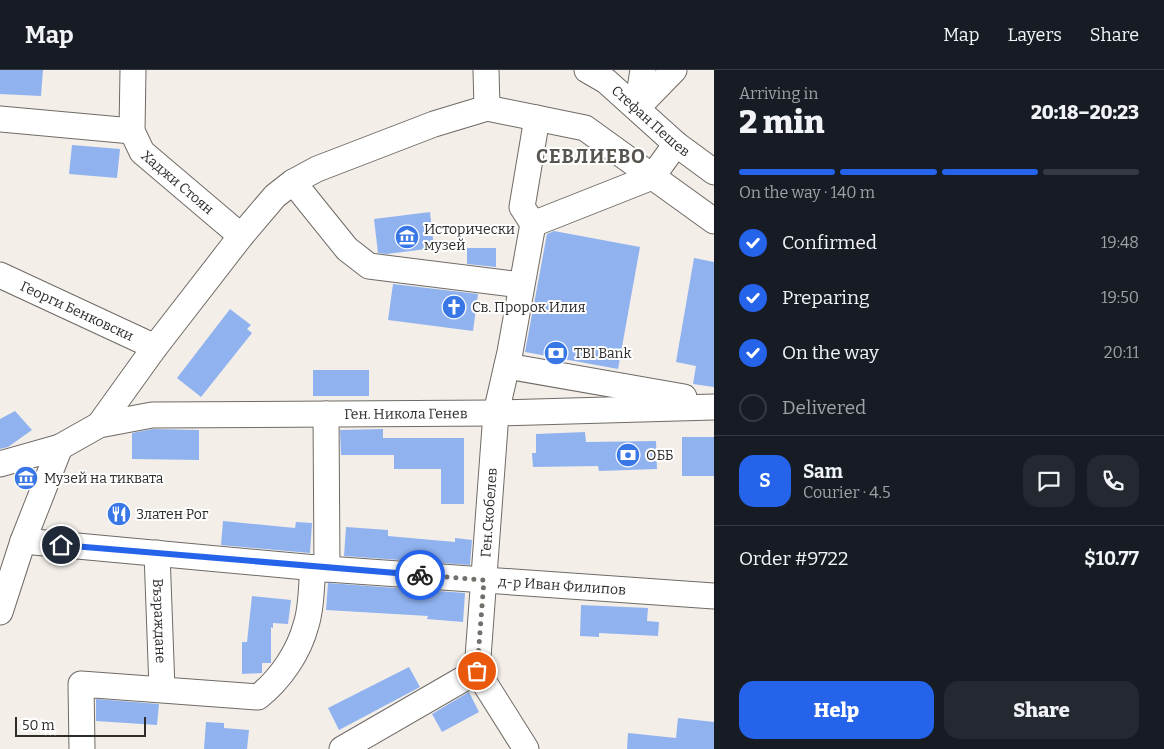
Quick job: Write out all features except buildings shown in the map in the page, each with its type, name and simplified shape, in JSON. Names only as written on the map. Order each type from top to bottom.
[{"type":"street","points":[[0,119],[132,131],[133,70]]},
{"type":"street","points":[[486,70],[487,108]]},
{"type":"street","name":"Стефан Пешев","points":[[587,70],[606,81],[676,144],[714,172]]},
{"type":"street","points":[[637,108],[643,70]]},
{"type":"street","points":[[637,108],[674,70]]},
{"type":"street","points":[[0,464],[60,447],[100,425],[155,347],[241,236],[275,196],[293,182],[317,169],[425,127],[487,108],[585,128],[714,221]]},
{"type":"street","points":[[537,118],[522,207],[533,224],[652,176],[676,144]]},
{"type":"street","name":"Хаджи Стоян","points":[[132,131],[142,152],[241,236]]},
{"type":"street","points":[[293,182],[347,249],[369,266],[521,286]]},
{"type":"street","name":"Ген.Скобелев","points":[[477,671],[496,413],[509,359],[533,224]]},
{"type":"street","name":"Георги Бенковски","points":[[0,275],[155,347]]},
{"type":"street","points":[[509,359],[699,400],[711,407]]},
{"type":"street","name":"Ген. Никола Генев","points":[[100,425],[152,415],[496,413],[711,407]]},
{"type":"street","points":[[82,749],[81,684],[258,698],[271,687],[300,642],[307,624],[320,568],[326,414]]},
{"type":"street","points":[[0,612],[22,541],[60,447]]},
{"type":"street","name":"д-р Иван Филипов","points":[[22,541],[320,568],[714,596]]},
{"type":"street","name":"Възраждане","points":[[157,553],[162,689]]},
{"type":"street","points":[[342,749],[477,671],[526,749]]},
{"type":"way so far","points":[[420,575],[484,580],[477,671]]},
{"type":"place","name":"Исторически музей","points":[[407,237]]},
{"type":"place","name":"Св. Пророк Илия","points":[[454,307]]},
{"type":"place","name":"TBI Bank","points":[[556,353]]},
{"type":"place","name":"ОББ","points":[[628,455]]},
{"type":"place","name":"Музей на тиквата","points":[[26,478]]},
{"type":"place","name":"Златен Рог","points":[[119,514]]},
{"type":"district","name":"СЕВЛИЕВО","points":[[591,156]]},
{"type":"route","points":[[61,545],[313,568],[420,575]]}]
